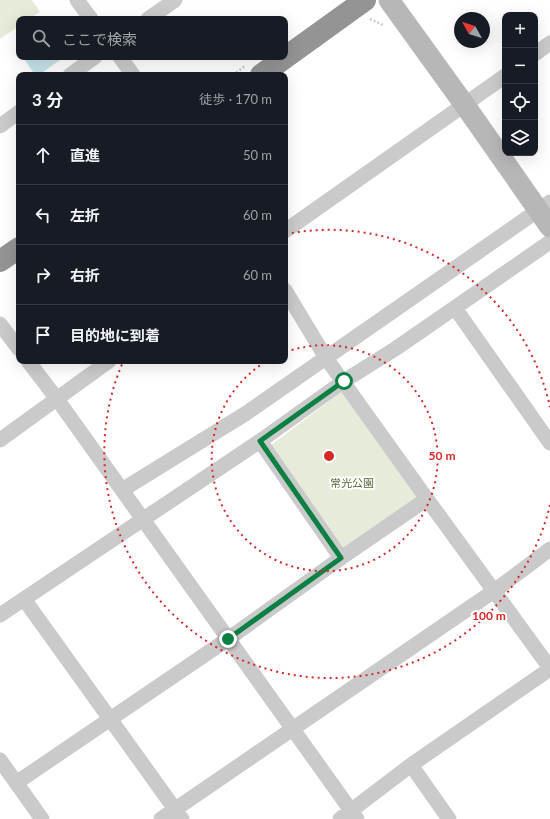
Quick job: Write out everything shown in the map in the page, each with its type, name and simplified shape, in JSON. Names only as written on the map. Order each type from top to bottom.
[{"type":"highway","points":[[288,56],[365,0]]},
{"type":"highway","points":[[265,72],[282,60]]},
{"type":"highway","points":[[0,261],[16,250]]},
{"type":"street","points":[[77,0],[89,16]]},
{"type":"street","points":[[152,16],[175,0]]},
{"type":"street","points":[[389,0],[464,104],[544,206],[550,227]]},
{"type":"street","points":[[538,52],[550,43]]},
{"type":"street","points":[[74,72],[91,60]]},
{"type":"street","points":[[122,60],[131,72]]},
{"type":"street","points":[[288,229],[502,78]]},
{"type":"street","points":[[0,126],[16,114]]},
{"type":"street","points":[[122,490],[245,414],[544,206]]},
{"type":"street","points":[[0,615],[260,441],[344,381],[395,349],[550,242]]},
{"type":"street","points":[[30,364],[293,728],[349,816],[411,765],[550,668],[326,358],[288,295]]},
{"type":"street","points":[[455,308],[550,444]]},
{"type":"street","points":[[0,324],[16,345]]},
{"type":"street","points":[[0,440],[105,364]]},
{"type":"street","points":[[260,441],[341,558]]},
{"type":"street","points":[[16,782],[228,639],[341,558],[427,499]]},
{"type":"street","points":[[161,819],[179,814],[293,728],[494,591],[550,549]]},
{"type":"street","points":[[24,599],[179,814]]},
{"type":"street","points":[[0,760],[42,819]]},
{"type":"street","points":[[411,765],[449,819]]},
{"type":"green space","points":[[0,0],[32,0],[40,12],[34,16],[16,16],[16,28],[0,39]]},
{"type":"green space","name":"常光公園","points":[[341,392],[418,497],[343,549],[270,446]]},
{"type":"water","points":[[25,60],[60,60],[43,72],[33,72]]},
{"type":"route","points":[[228,639],[341,558],[260,441],[344,381]]}]
